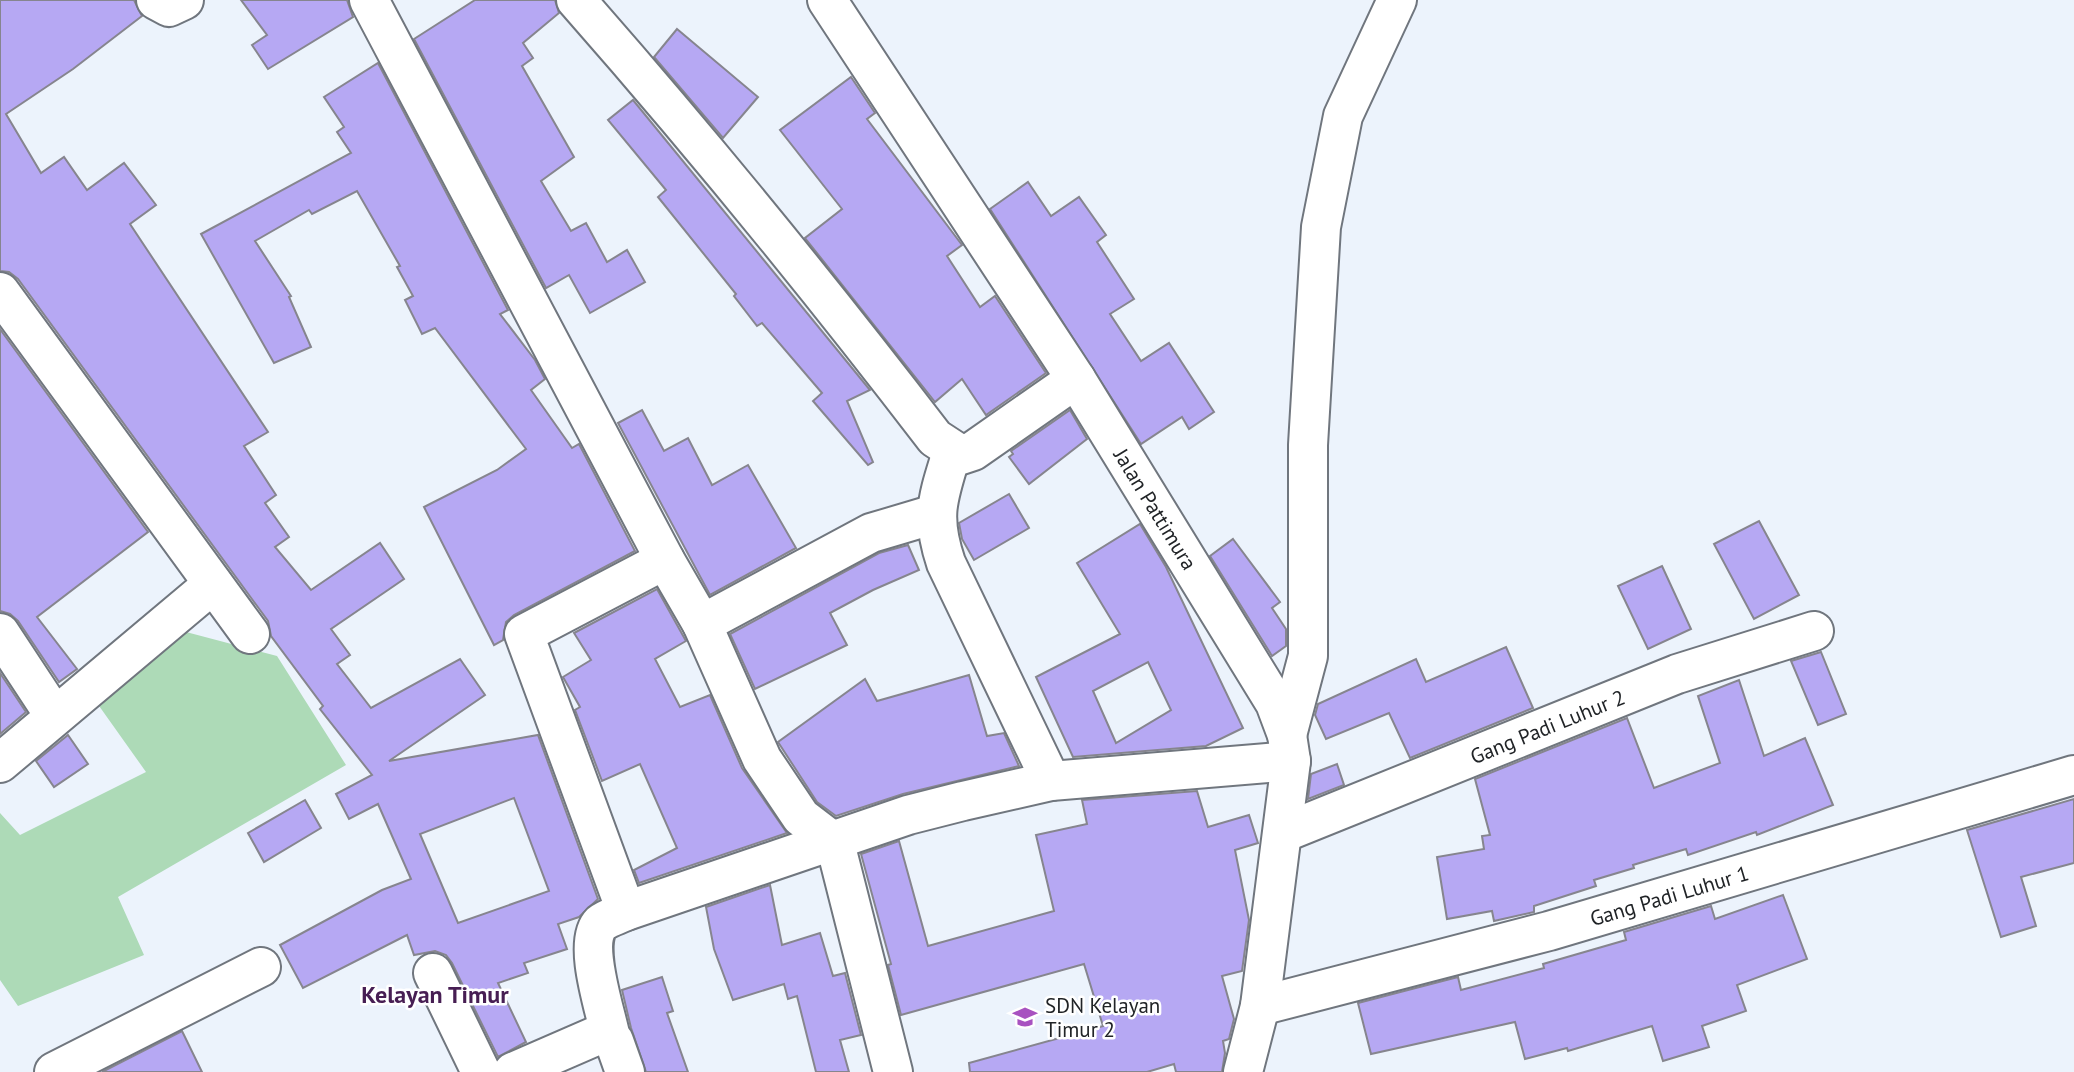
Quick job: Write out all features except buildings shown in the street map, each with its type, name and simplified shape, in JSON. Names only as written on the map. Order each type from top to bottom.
[{"type":"street","points":[[156,0],[169,7],[184,0]]},
{"type":"street","points":[[369,0],[665,561],[702,624],[762,759],[800,817],[835,843],[893,1072]]},
{"type":"street","points":[[576,0],[692,132],[825,294],[935,438],[952,452],[961,455],[972,451],[1076,379]]},
{"type":"street","name":"Jalan Pattimura","points":[[827,0],[1076,379],[1251,659],[1275,703],[1289,748],[1283,834],[1260,1006],[1243,1072]]},
{"type":"street","points":[[625,1072],[610,1034],[592,949],[595,932],[602,922],[626,911],[835,843],[908,815],[1051,781],[1289,748],[1308,656],[1308,445],[1321,227],[1343,116],[1397,0]]},
{"type":"street","points":[[0,292],[250,634]]},
{"type":"street","points":[[952,452],[935,514],[938,539],[946,563],[1051,781]]},
{"type":"street","points":[[702,624],[871,533],[935,514]]},
{"type":"street","points":[[626,911],[524,634],[665,561]]},
{"type":"street","points":[[0,763],[213,584]]},
{"type":"street","name":"Gang Padi Luhur 2","points":[[1283,834],[1677,674],[1814,631]]},
{"type":"street","points":[[0,633],[54,715]]},
{"type":"street","name":"Gang Padi Luhur 1","points":[[1260,1006],[1549,931],[2074,775]]},
{"type":"street","points":[[54,1072],[261,967]]},
{"type":"street","points":[[433,973],[481,1072]]},
{"type":"street","points":[[513,1072],[598,1034],[610,1034]]},
{"type":"green space","points":[[171,628],[277,656],[346,765],[118,897],[144,955],[18,1006],[0,980],[0,813],[20,835],[146,772],[92,696]]},
{"type":"place","name":"SDN Kelayan Timur 2","points":[[1025,1017]]},
{"type":"district","name":"Kelayan Timur","points":[[435,994]]}]
